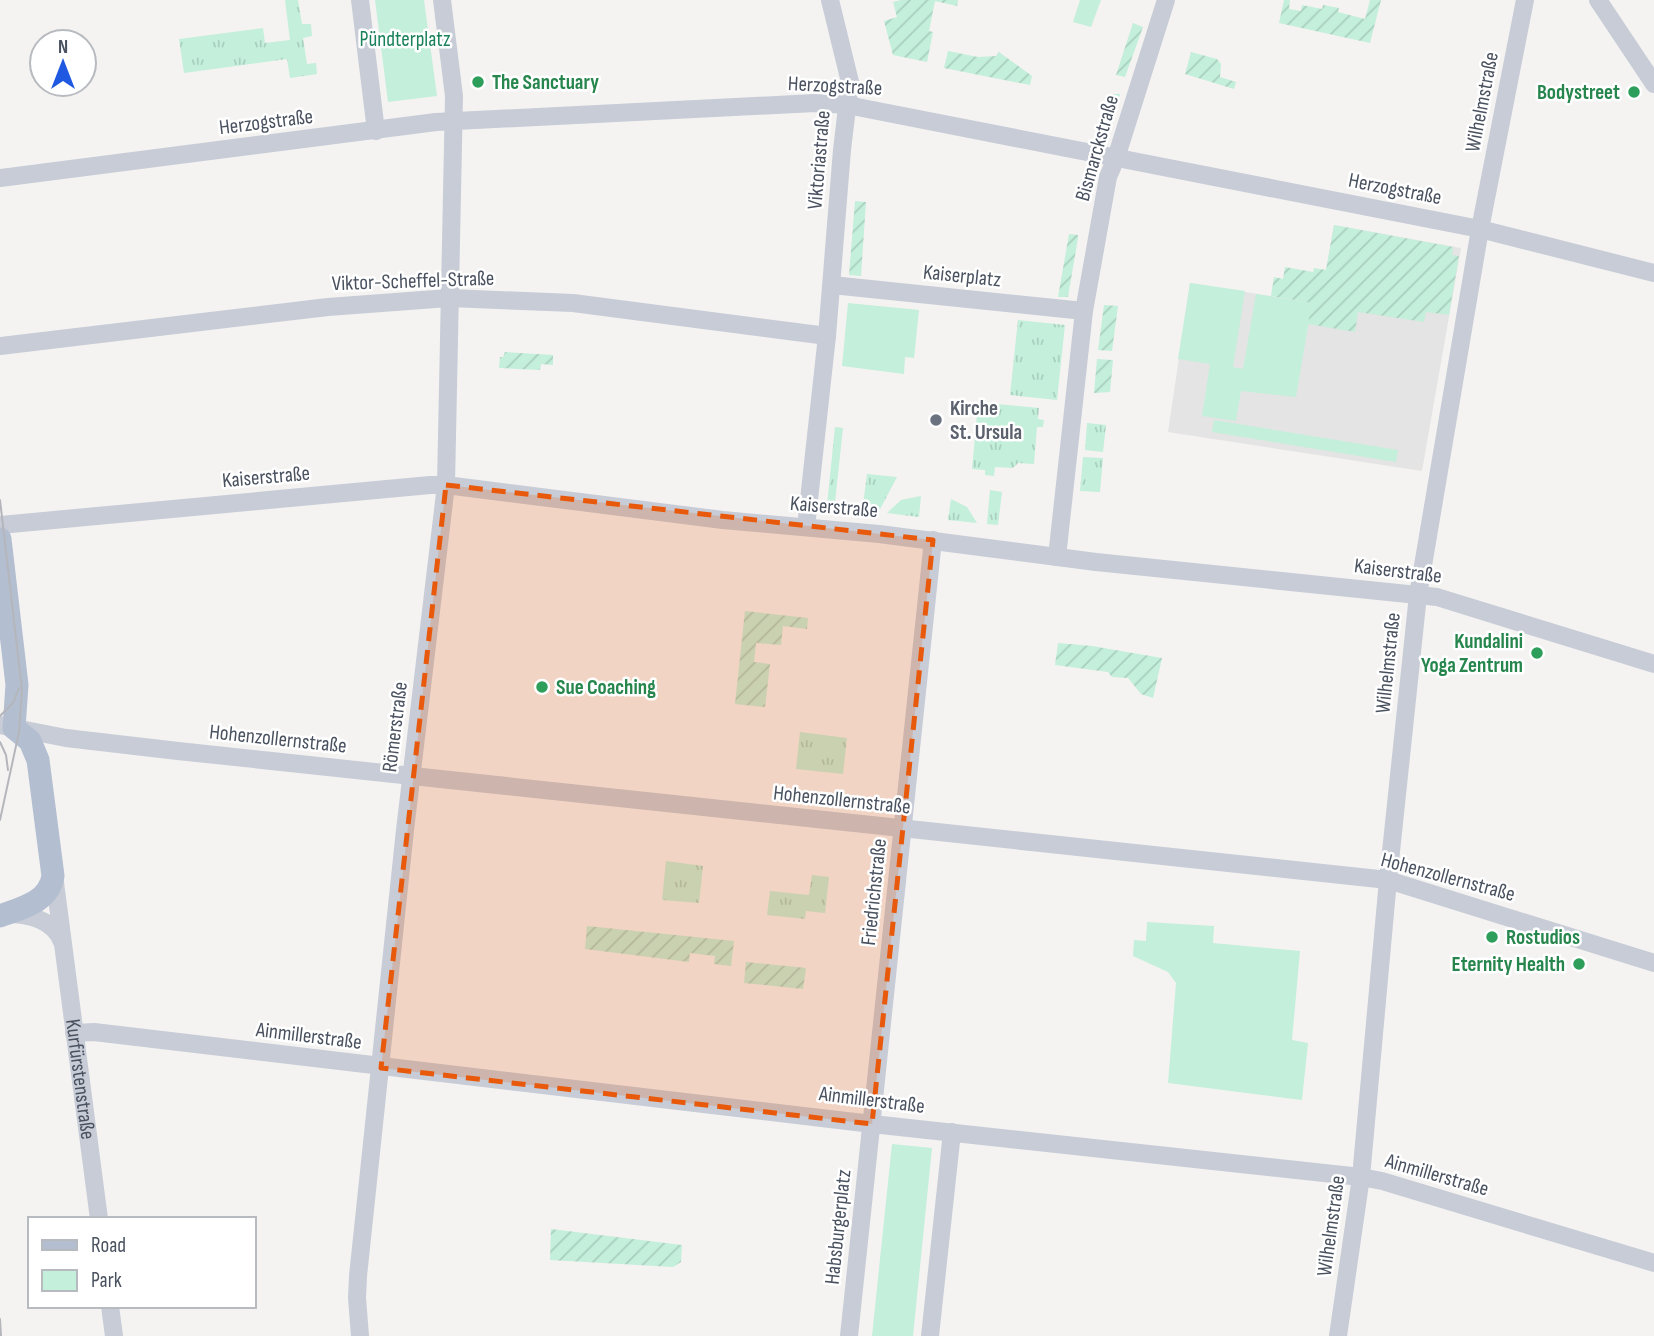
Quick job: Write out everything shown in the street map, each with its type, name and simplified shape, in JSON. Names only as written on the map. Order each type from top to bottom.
[{"type":"main road","points":[[0,540],[17,685],[4,733],[30,741],[38,760],[53,872],[50,889],[43,897],[2,915]]},
{"type":"street","points":[[360,0],[376,131]]},
{"type":"street","points":[[442,0],[454,96],[454,121]]},
{"type":"street","name":"Viktoriastraße","points":[[830,0],[847,63],[849,82],[832,285]]},
{"type":"street","name":"Bismarckstraße","points":[[1084,311],[1108,177],[1166,0]]},
{"type":"street","name":"Wilhelmstraße","points":[[1338,1336],[1361,1177],[1418,595],[1480,229],[1525,0]]},
{"type":"street","points":[[1598,0],[1654,84]]},
{"type":"street","name":"Herzogstraße","points":[[0,178],[454,121],[815,103],[847,105],[1480,229],[1654,273]]},
{"type":"street","name":"Römerstraße","points":[[360,1336],[358,1276],[446,485],[454,121]]},
{"type":"street","points":[[806,527],[832,285]]},
{"type":"street","name":"Kaiserplatz","points":[[832,285],[1084,311]]},
{"type":"street","name":"Viktor-Scheffel-Straße","points":[[0,346],[328,307],[449,298],[573,303],[827,337]]},
{"type":"street","points":[[1057,557],[1084,311]]},
{"type":"street","name":"Kaiserstraße","points":[[0,525],[446,485],[655,512],[933,540],[1057,557],[1437,597],[1654,664]]},
{"type":"street","name":"Friedrichstraße","points":[[872,1124],[933,540]]},
{"type":"street","name":"Hohenzollernstraße","points":[[4,733],[1388,880],[1654,963]]},
{"type":"street","name":"Kurfürstenstraße","points":[[53,872],[99,1217]]},
{"type":"street","points":[[2,915],[26,916],[42,921],[56,930],[62,942]]},
{"type":"street","name":"Ainmillerstraße","points":[[75,1033],[93,1032],[381,1068],[1361,1177],[1654,1263]]},
{"type":"street","name":"Habsburgerplatz","points":[[849,1336],[872,1124]]},
{"type":"street","points":[[930,1336],[952,1132]]},
{"type":"street","points":[[110,1308],[114,1336]]},
{"type":"highlighted area","points":[[446,485],[933,540],[872,1124],[381,1068]]},
{"type":"shaded area","points":[[1334,225],[1461,248],[1422,471],[1168,432],[1190,283],[1320,304]]},
{"type":"green space","points":[[285,0],[298,0],[302,24],[311,24],[312,36],[303,38],[307,64],[316,63],[317,74],[290,78],[287,59],[184,73],[179,39],[263,28],[265,43],[290,40]]},
{"type":"green space","name":"Pündterplatz","points":[[375,0],[424,0],[437,96],[388,102]]},
{"type":"green space","points":[[958,0],[957,6],[935,1],[927,62],[893,55],[884,21],[897,17],[893,2]]},
{"type":"green space","points":[[1080,0],[1101,0],[1091,27],[1073,22]]},
{"type":"green space","points":[[1284,0],[1290,0],[1289,9],[1301,11],[1302,5],[1322,9],[1323,5],[1339,8],[1338,12],[1365,19],[1370,0],[1381,0],[1370,43],[1279,23]]},
{"type":"green space","points":[[1133,23],[1143,27],[1125,77],[1116,75]]},
{"type":"green space","points":[[948,51],[978,57],[996,56],[999,52],[1032,76],[1030,85],[944,68]]},
{"type":"green space","points":[[1191,52],[1217,59],[1221,64],[1220,77],[1236,82],[1234,89],[1185,74]]},
{"type":"green space","points":[[1109,94],[1120,94],[1112,124],[1098,128]]},
{"type":"green space","points":[[855,201],[866,202],[861,276],[849,275]]},
{"type":"green space","points":[[1334,225],[1453,247],[1452,255],[1459,256],[1449,315],[1426,312],[1424,322],[1358,312],[1355,332],[1308,324],[1312,303],[1271,296],[1274,277],[1283,279],[1285,267],[1313,272],[1314,268],[1326,270]]},
{"type":"green space","points":[[1069,234],[1078,235],[1078,238],[1068,297],[1058,297]]},
{"type":"green space","points":[[1190,283],[1245,291],[1233,367],[1243,369],[1256,294],[1312,303],[1296,397],[1241,391],[1236,421],[1202,416],[1210,364],[1178,359]]},
{"type":"green space","points":[[848,303],[919,310],[914,358],[905,357],[904,374],[842,366]]},
{"type":"green space","points":[[1104,305],[1118,306],[1112,351],[1098,350]]},
{"type":"green space","points":[[1018,320],[1065,325],[1057,400],[1010,395]]},
{"type":"green space","points":[[505,352],[553,355],[553,365],[541,364],[540,370],[499,368],[500,357],[503,357]]},
{"type":"green space","points":[[1097,359],[1113,360],[1110,392],[1094,393]]},
{"type":"green space","points":[[997,404],[1039,408],[1038,419],[1044,420],[1043,427],[1037,427],[1034,464],[1018,463],[1013,468],[995,467],[994,476],[985,475],[985,470],[972,469],[977,415],[996,415]]},
{"type":"green space","points":[[1214,420],[1398,450],[1396,462],[1212,432]]},
{"type":"green space","points":[[1087,423],[1106,425],[1103,452],[1085,450]]},
{"type":"green space","points":[[835,427],[843,428],[835,502],[863,505],[867,474],[897,477],[878,513],[827,505]]},
{"type":"green space","points":[[1083,457],[1103,458],[1100,492],[1080,491]]},
{"type":"green space","points":[[990,490],[1002,492],[998,525],[987,524]]},
{"type":"green space","points":[[921,496],[919,517],[887,513],[901,500]]},
{"type":"green space","points":[[951,499],[967,507],[977,523],[948,520]]},
{"type":"green space","points":[[745,611],[808,618],[807,629],[783,626],[781,645],[756,643],[754,662],[770,664],[765,707],[735,704]]},
{"type":"green space","points":[[1058,643],[1162,658],[1153,698],[1141,694],[1128,678],[1112,677],[1108,672],[1055,665]]},
{"type":"green space","points":[[800,732],[847,738],[843,774],[796,769]]},
{"type":"green space","points":[[666,861],[703,866],[699,903],[662,900]]},
{"type":"green space","points":[[812,875],[829,877],[825,913],[806,911],[805,919],[767,915],[770,891],[809,895]]},
{"type":"green space","points":[[1147,922],[1214,926],[1213,943],[1300,951],[1292,1040],[1308,1043],[1302,1100],[1168,1083],[1176,983],[1168,972],[1133,956],[1134,940],[1146,941]]},
{"type":"green space","points":[[587,926],[734,941],[731,966],[714,964],[715,956],[690,953],[689,962],[585,949]]},
{"type":"green space","points":[[746,962],[806,968],[803,989],[744,983]]},
{"type":"green space","points":[[892,1144],[932,1148],[913,1336],[872,1336]]},
{"type":"green space","points":[[551,1229],[682,1245],[681,1262],[673,1267],[550,1260]]},
{"type":"tram line","points":[[0,500],[22,690],[19,732],[0,820]]},
{"type":"tram line","points":[[0,716],[13,703],[19,688]]},
{"type":"tram line","points":[[0,742],[6,755],[8,770]]},
{"type":"tram line","points":[[0,1319],[1,1336]]},
{"type":"place","name":"The Sanctuary","points":[[478,82]]},
{"type":"place","name":"Bodystreet","points":[[1634,92]]},
{"type":"place","name":"Kirche St. Ursula","points":[[936,420]]},
{"type":"place","name":"Kundalini Yoga Zentrum","points":[[1537,653]]},
{"type":"place","name":"Sue Coaching","points":[[542,687]]},
{"type":"place","name":"Rostudios","points":[[1492,937]]},
{"type":"place","name":"Eternity Health","points":[[1579,964]]}]
